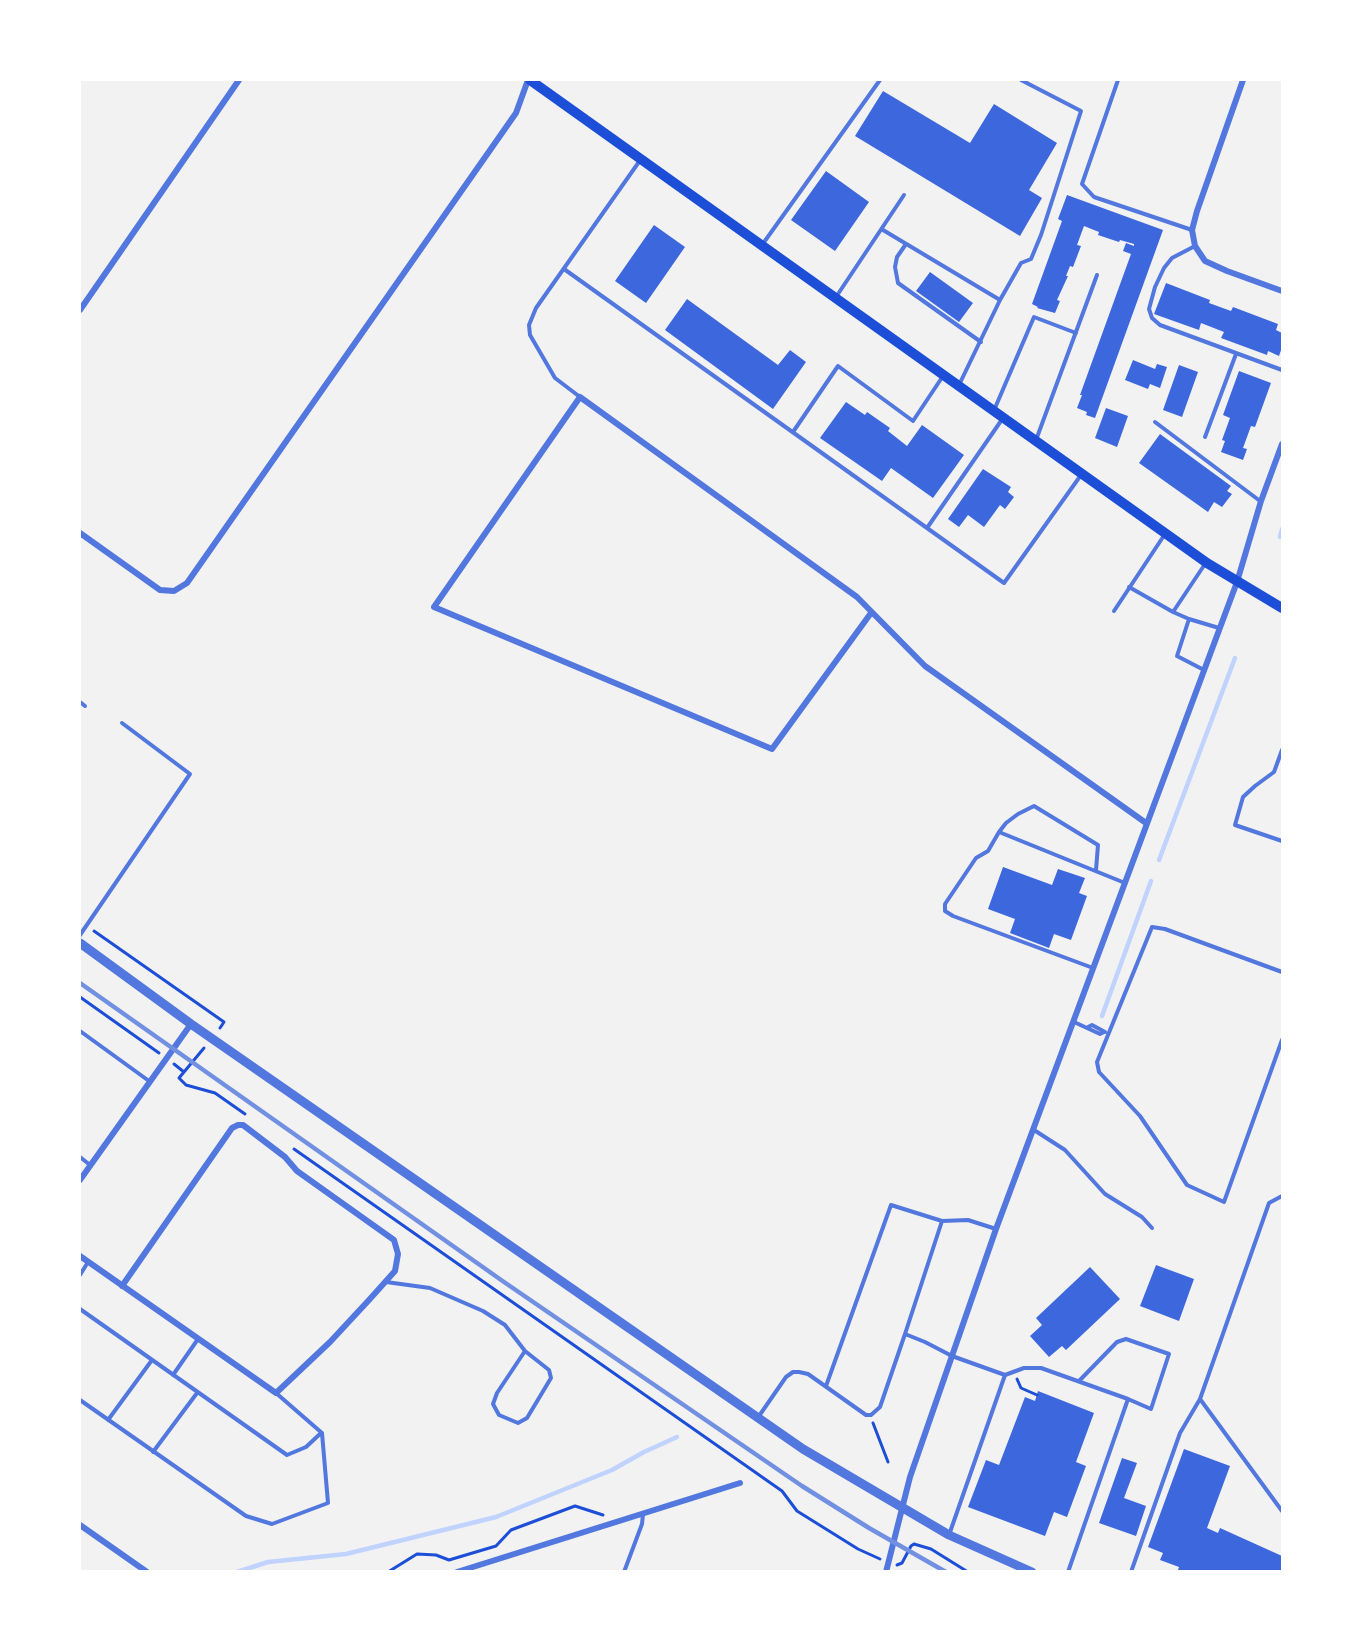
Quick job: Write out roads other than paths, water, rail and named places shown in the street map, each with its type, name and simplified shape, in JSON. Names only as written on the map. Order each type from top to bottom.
[{"type":"main road","points":[[529,80],[1207,563],[1282,608]]},
{"type":"street","points":[[80,309],[239,80]]},
{"type":"street","points":[[80,533],[160,590],[174,591],[187,583],[516,113],[529,80]]},
{"type":"street","points":[[1243,80],[1192,231],[1195,246],[1205,261],[1282,291]]},
{"type":"street","points":[[871,613],[772,748],[434,607],[580,397],[857,597],[925,666],[1146,823]]},
{"type":"street","points":[[886,1572],[910,1477],[996,1229],[1237,582],[1261,501],[1282,444]]},
{"type":"street","points":[[80,943],[191,1024],[822,1461],[949,1535],[1032,1572]]},
{"type":"street","points":[[80,1180],[191,1024]]},
{"type":"street","points":[[80,1256],[122,1286],[276,1393],[330,1342],[395,1271],[398,1254],[394,1240],[297,1171],[285,1157],[243,1125],[238,1125],[232,1128],[122,1286]]},
{"type":"street","points":[[457,1572],[741,1483]]},
{"type":"street","points":[[80,1525],[147,1572]]},
{"type":"lane","points":[[761,246],[880,80]]},
{"type":"lane","points":[[958,386],[1000,300],[1021,263],[1031,259],[1081,111],[1021,80]]},
{"type":"lane","points":[[1118,80],[1082,184],[1094,197],[1192,231]]},
{"type":"lane","points":[[580,397],[555,378],[530,335],[529,325],[531,318],[564,269],[641,159]]},
{"type":"lane","points":[[836,298],[904,195]]},
{"type":"lane","points":[[883,230],[1000,300]]},
{"type":"lane","points":[[906,244],[897,257],[895,267],[898,283],[981,342]]},
{"type":"lane","points":[[1195,246],[1172,258],[1164,268],[1155,287],[1149,309],[1152,318],[1160,325],[1282,370]]},
{"type":"lane","points":[[564,269],[1004,583],[1081,474]]},
{"type":"lane","points":[[1036,441],[1097,274]]},
{"type":"lane","points":[[993,411],[1034,317],[1076,333]]},
{"type":"lane","points":[[1205,437],[1236,354]]},
{"type":"lane","points":[[793,432],[838,366],[913,421],[944,376]]},
{"type":"lane","points":[[927,528],[1003,418]]},
{"type":"lane","points":[[1155,422],[1261,501]]},
{"type":"lane","points":[[1114,611],[1165,533]]},
{"type":"lane","points":[[1173,612],[1207,563]]},
{"type":"lane","points":[[1130,587],[1173,612],[1219,628]]},
{"type":"lane","points":[[1190,619],[1177,656],[1203,670]]},
{"type":"lane","points":[[80,702],[85,706]]},
{"type":"lane","points":[[80,935],[190,774],[122,723]]},
{"type":"lane","points":[[1282,750],[1274,772],[1243,797],[1235,825],[1282,841]]},
{"type":"lane","points":[[1093,968],[945,911],[945,904],[976,858],[988,851],[999,832],[1018,814],[1034,806],[1098,845],[1096,870]]},
{"type":"lane","points":[[999,832],[1125,883]]},
{"type":"lane","points":[[1282,972],[1165,929],[1152,927],[1097,1062],[1099,1072],[1140,1116],[1187,1185],[1224,1202],[1282,1040]]},
{"type":"lane","points":[[1073,1021],[1088,1027],[1092,1025],[1109,1034]]},
{"type":"lane","points":[[80,1031],[149,1081]]},
{"type":"lane","points":[[1034,1130],[1065,1150],[1105,1194],[1142,1217],[1152,1228]]},
{"type":"lane","points":[[80,1157],[90,1165]]},
{"type":"lane","points":[[1131,1572],[1180,1433],[1200,1399],[1269,1203],[1282,1196]]},
{"type":"lane","points":[[826,1386],[891,1205],[942,1221],[968,1220],[996,1229]]},
{"type":"lane","points":[[758,1418],[786,1377],[792,1372],[808,1374],[866,1415],[871,1415],[880,1407],[942,1221]]},
{"type":"lane","points":[[80,1275],[88,1262]]},
{"type":"lane","points":[[385,1282],[430,1288],[473,1306],[505,1326],[525,1351],[549,1370],[551,1378],[527,1418],[518,1424],[500,1415],[493,1404],[497,1393],[525,1351]]},
{"type":"lane","points":[[80,1309],[287,1455],[306,1447],[322,1433]]},
{"type":"lane","points":[[905,1334],[952,1356],[1005,1376],[1024,1368],[1041,1368],[1151,1409],[1170,1354],[1126,1338],[1117,1342],[1079,1381]]},
{"type":"lane","points":[[173,1375],[198,1339]]},
{"type":"lane","points":[[108,1420],[152,1360]]},
{"type":"lane","points":[[949,1535],[1005,1376]]},
{"type":"lane","points":[[153,1452],[197,1393]]},
{"type":"lane","points":[[80,1400],[246,1516],[272,1524],[328,1503],[322,1433],[276,1393]]},
{"type":"lane","points":[[1068,1572],[1128,1399]]},
{"type":"lane","points":[[1200,1399],[1282,1511]]},
{"type":"lane","points":[[624,1572],[642,1524],[643,1513]]},
{"type":"waterway","points":[[1280,537],[1282,529]]},
{"type":"waterway","points":[[1159,860],[1235,658]]},
{"type":"waterway","points":[[1102,1016],[1151,881]]},
{"type":"waterway","points":[[237,1572],[268,1562],[346,1554],[496,1517],[612,1470],[677,1437]]},
{"type":"railway","points":[[80,983],[504,1282],[802,1486],[946,1572]]}]
